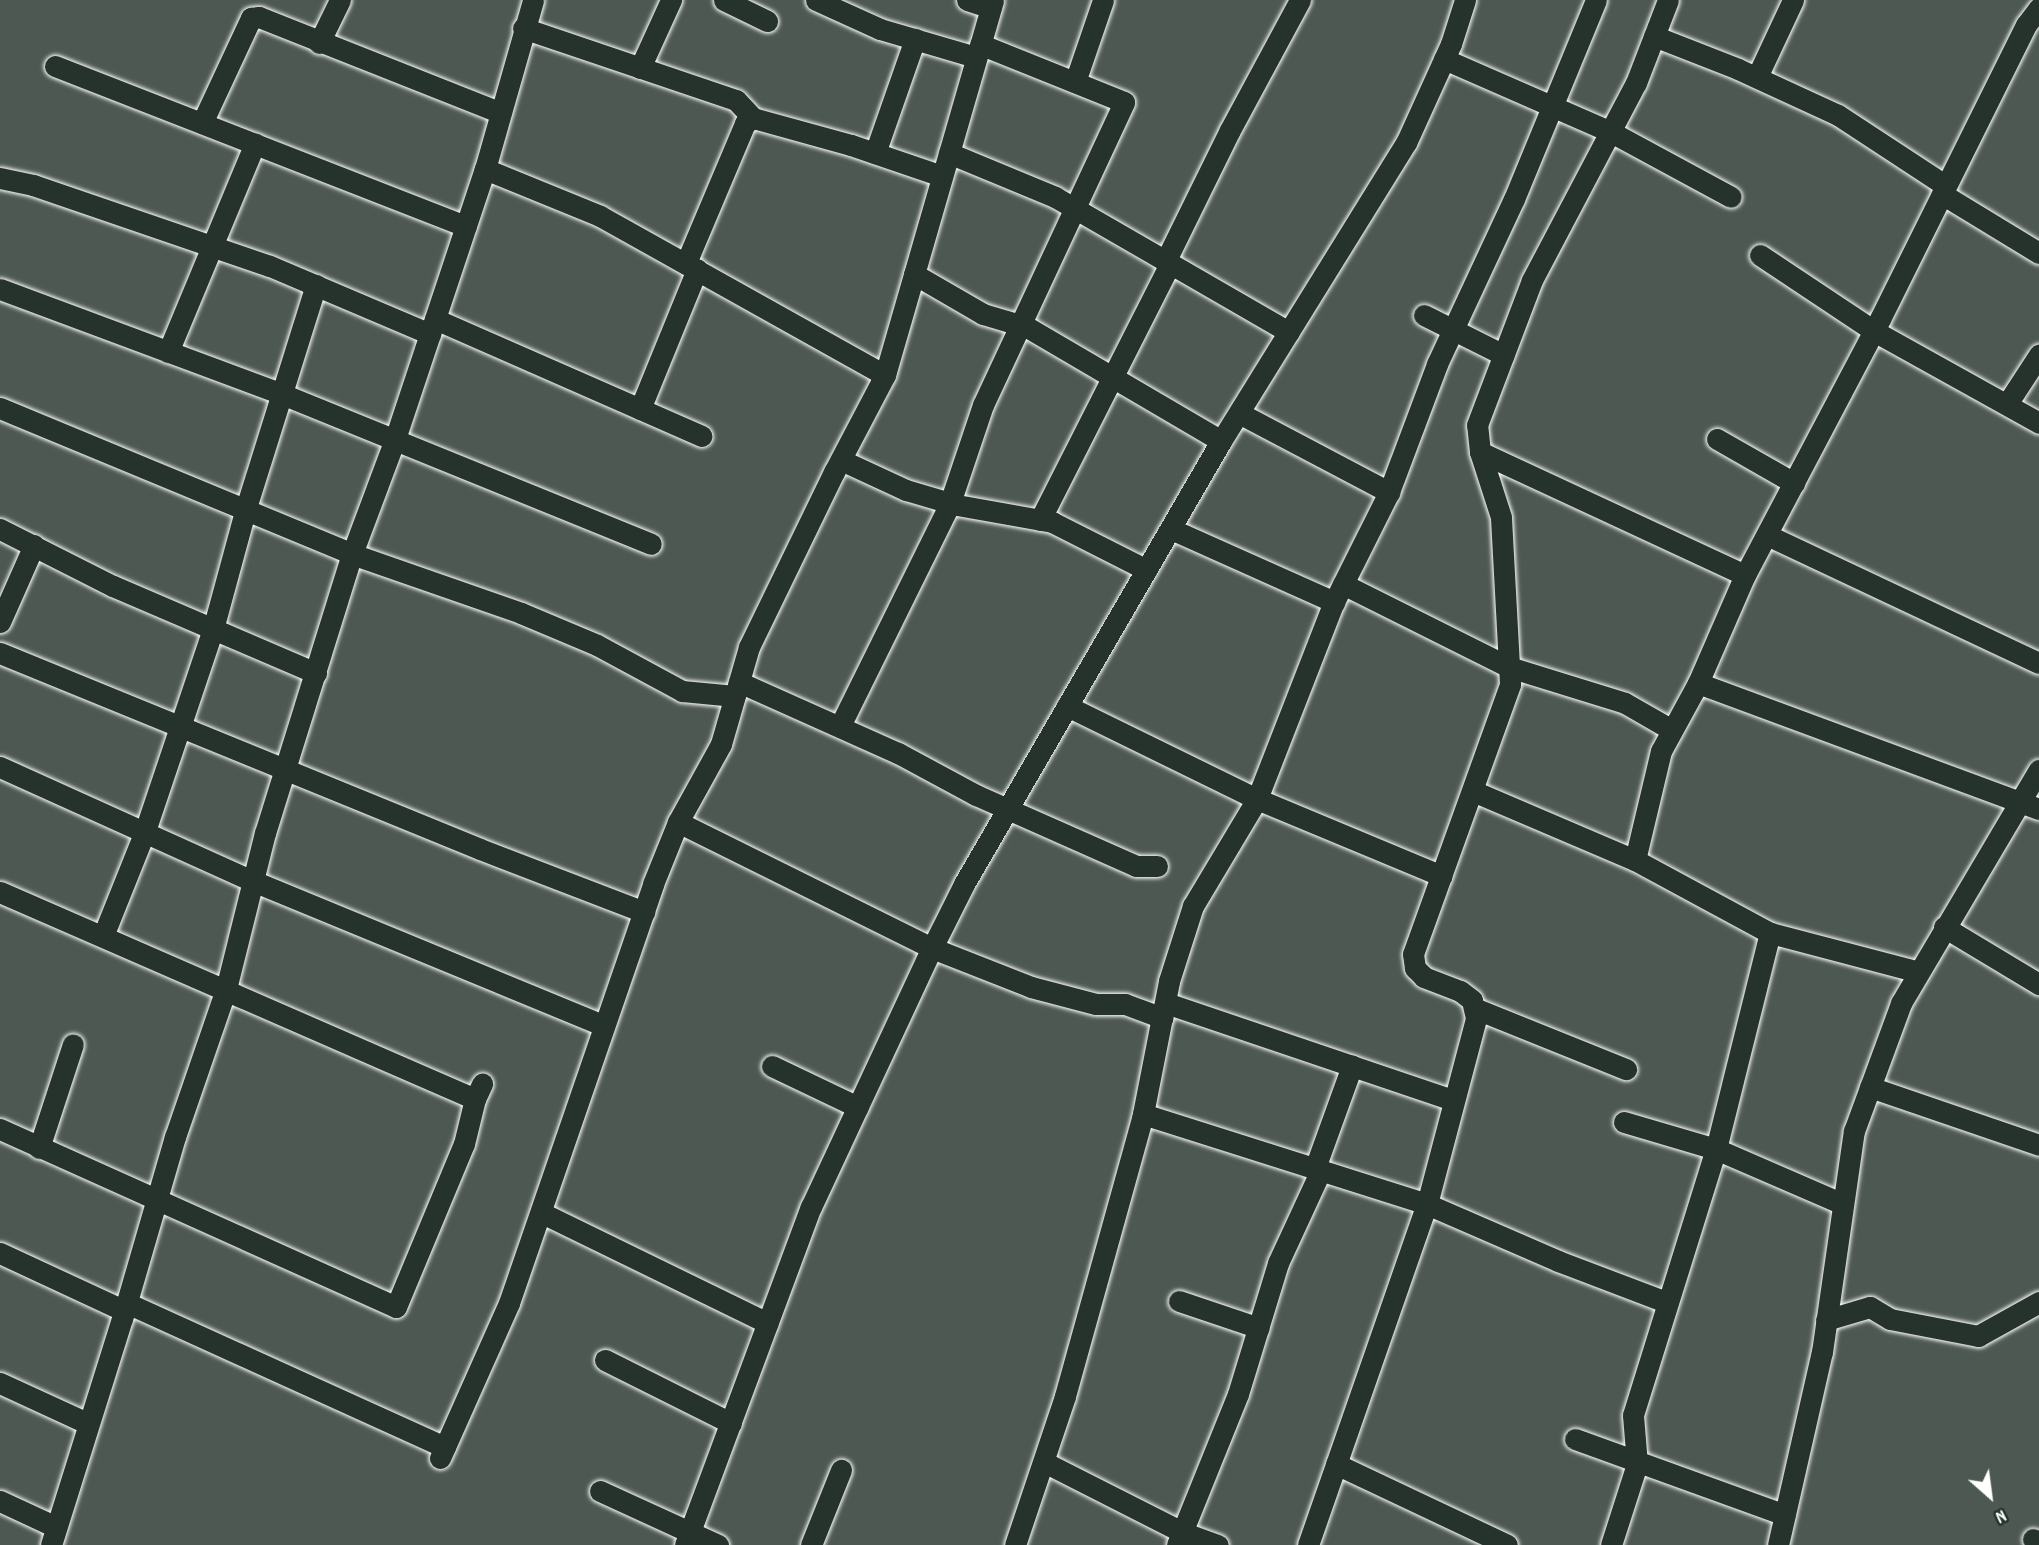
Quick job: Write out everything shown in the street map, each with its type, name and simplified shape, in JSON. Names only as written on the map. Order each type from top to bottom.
[{"type":"street","points":[[319,43],[340,0]]},
{"type":"street","points":[[0,1502],[53,1536],[157,1200],[226,989],[253,881],[352,554],[395,439],[485,169],[533,0]]},
{"type":"street","points":[[640,68],[671,0]]},
{"type":"street","points":[[724,0],[767,21]]},
{"type":"street","points":[[816,0],[880,29],[978,51],[1075,82],[1125,102],[983,405],[950,503],[840,726]]},
{"type":"street","points":[[0,1252],[442,1453],[509,1303],[542,1213],[602,1026],[678,822],[721,744],[749,647],[885,375],[992,4],[967,0]]},
{"type":"street","points":[[1075,82],[1103,0]]},
{"type":"street","points":[[1040,520],[1113,376],[1230,130],[1300,0]]},
{"type":"street","points":[[687,1539],[811,1207],[932,948],[1009,807],[1221,441],[1406,143],[1444,59],[1465,0]]},
{"type":"street","points":[[1015,1545],[1065,1396],[1143,1114],[1169,981],[1193,906],[1257,799],[1339,593],[1390,492],[1437,364],[1553,108],[1596,0]]},
{"type":"street","points":[[1308,1545],[1427,1204],[1476,1018],[1472,1000],[1460,991],[1424,977],[1415,968],[1413,954],[1510,684],[1501,517],[1480,452],[1477,425],[1532,279],[1636,83],[1668,0]]},
{"type":"street","points":[[1757,77],[1793,0]]},
{"type":"street","points":[[1635,860],[1661,751],[1698,683],[1745,575],[1874,331],[2026,25],[2039,8]]},
{"type":"street","points":[[202,123],[251,18],[263,9],[319,43],[500,113]]},
{"type":"street","points":[[523,28],[736,100],[753,118],[942,176]]},
{"type":"street","points":[[1654,36],[1757,77],[1838,115],[2039,253]]},
{"type":"street","points":[[874,153],[915,39]]},
{"type":"street","points":[[1444,59],[1611,132],[1731,197]]},
{"type":"street","points":[[55,66],[466,226]]},
{"type":"street","points":[[640,409],[745,123],[753,118]]},
{"type":"street","points":[[168,352],[214,247],[255,143]]},
{"type":"street","points":[[949,153],[1009,176],[1073,209],[1289,332]]},
{"type":"street","points":[[485,169],[600,216],[885,375]]},
{"type":"street","points":[[0,178],[33,185],[214,247],[432,327],[640,409],[701,436]]},
{"type":"street","points":[[1760,255],[1874,331],[2039,423]]},
{"type":"street","points":[[914,274],[983,314],[1019,325],[1113,376],[1221,441]]},
{"type":"street","points":[[103,936],[145,831],[214,629],[244,511],[316,285]]},
{"type":"street","points":[[0,289],[282,394],[651,544]]},
{"type":"street","points":[[1424,316],[1504,355]]},
{"type":"street","points":[[2007,404],[2039,355]]},
{"type":"street","points":[[0,408],[352,554],[521,613],[597,645],[682,691],[737,689],[840,726],[976,794],[1136,866],[1157,866]]},
{"type":"street","points":[[1239,413],[1390,492]]},
{"type":"street","points":[[1717,439],[1794,483]]},
{"type":"street","points":[[1480,452],[1745,575]]},
{"type":"street","points":[[841,460],[906,491],[950,503],[1052,522],[1147,570]]},
{"type":"street","points":[[0,529],[113,586],[316,673]]},
{"type":"street","points":[[1171,529],[1339,593],[1509,667],[1625,703],[1672,730]]},
{"type":"street","points":[[1767,535],[2039,663]]},
{"type":"street","points":[[0,622],[34,545]]},
{"type":"street","points":[[0,653],[480,849],[644,912]]},
{"type":"street","points":[[1698,683],[2030,805]]},
{"type":"street","points":[[1068,706],[1257,799],[1442,876]]},
{"type":"street","points":[[0,767],[253,881],[602,1026]]},
{"type":"street","points":[[1778,1545],[1826,1320],[1854,1131],[1901,1003],[1944,927],[2030,805],[2039,770]]},
{"type":"street","points":[[1473,791],[1635,860],[1770,933],[1919,972]]},
{"type":"street","points":[[678,822],[932,948],[1031,987],[1096,1004],[1125,1004],[1165,1010],[1352,1066],[1453,1100]]},
{"type":"street","points":[[0,892],[226,989],[478,1091],[464,1144],[396,1307],[0,1129]]},
{"type":"street","points":[[1944,927],[2039,984]]},
{"type":"street","points":[[1611,1545],[1637,1464],[1633,1415],[1666,1302],[1716,1149],[1770,933]]},
{"type":"street","points":[[1474,1008],[1626,1069]]},
{"type":"street","points":[[39,1148],[72,1044]]},
{"type":"street","points":[[772,1066],[858,1107]]},
{"type":"street","points":[[1180,1538],[1238,1394],[1278,1263],[1318,1169],[1352,1066]]},
{"type":"street","points":[[1870,1087],[2039,1145]]},
{"type":"street","points":[[1143,1114],[1427,1204],[1558,1261],[1666,1302]]},
{"type":"street","points":[[1624,1122],[1716,1149],[1843,1205]]},
{"type":"street","points":[[542,1213],[768,1323]]},
{"type":"street","points":[[1179,1301],[1259,1328]]},
{"type":"street","points":[[1826,1320],[1870,1307],[1890,1319],[1978,1336],[2016,1318],[2039,1302]]},
{"type":"street","points":[[605,1360],[731,1423]]},
{"type":"street","points":[[0,1383],[87,1423]]},
{"type":"street","points":[[1575,1439],[1637,1464],[1785,1515]]},
{"type":"street","points":[[1044,1462],[1180,1538],[1217,1545]]},
{"type":"street","points":[[1336,1464],[1507,1545]]},
{"type":"street","points":[[811,1545],[841,1470]]},
{"type":"street","points":[[600,1491],[687,1539],[718,1545]]},
{"type":"shaded area","points":[[0,0],[2039,0],[2039,1545],[0,1545]]}]
